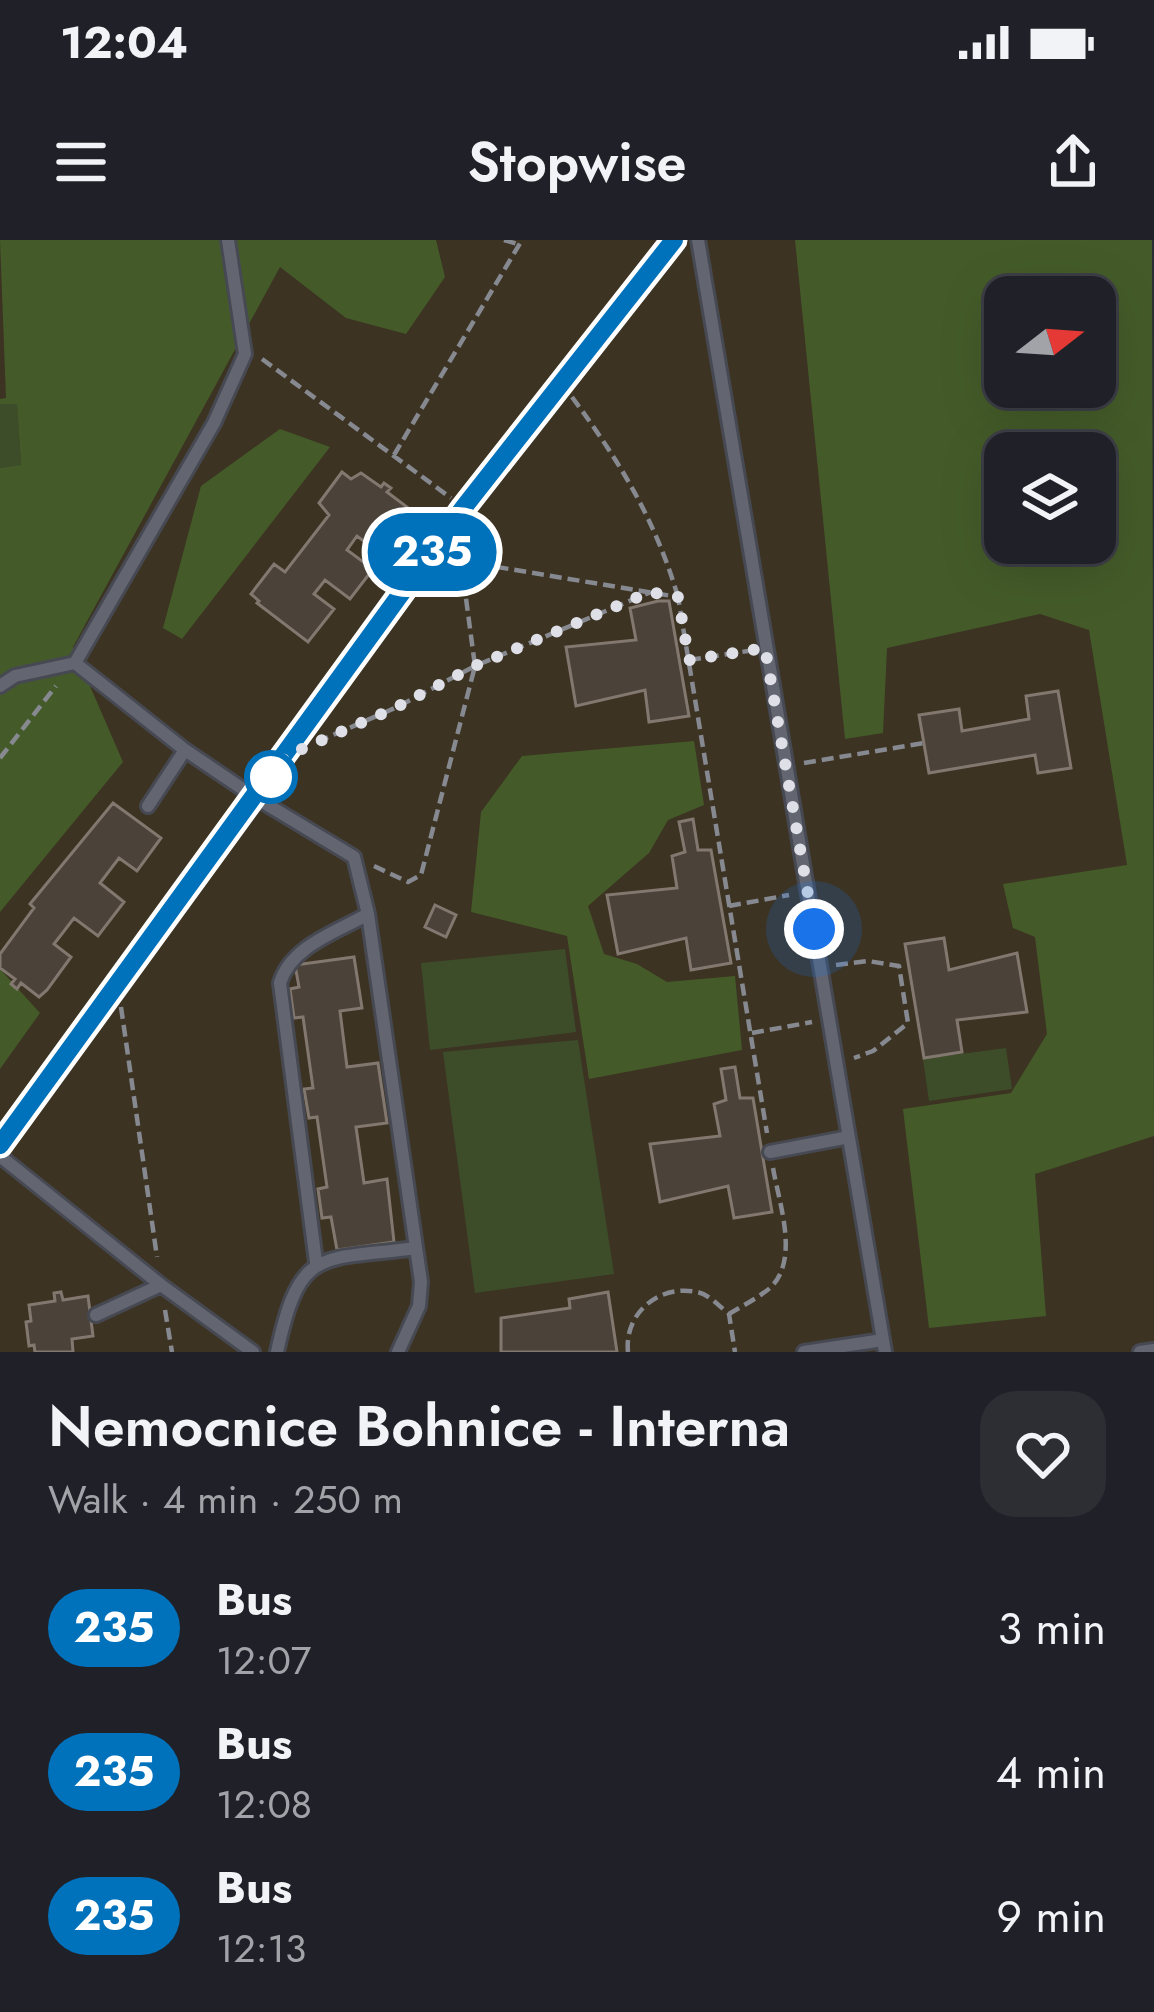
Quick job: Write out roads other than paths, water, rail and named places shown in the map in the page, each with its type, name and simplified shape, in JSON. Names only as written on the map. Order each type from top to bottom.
[{"type":"lane","points":[[0,686],[15,676],[75,662],[214,423],[245,353],[227,240]]},
{"type":"lane","points":[[0,1146],[464,507],[674,240]]},
{"type":"lane","points":[[698,240],[884,1346],[804,1352]]},
{"type":"lane","points":[[75,662],[185,750],[354,857],[368,914],[421,1282],[419,1306],[398,1352]]},
{"type":"lane","points":[[148,806],[185,750]]},
{"type":"lane","points":[[316,1262],[280,983],[295,955],[368,914]]},
{"type":"lane","points":[[770,1152],[849,1137]]},
{"type":"lane","points":[[0,1156],[161,1285],[254,1352]]},
{"type":"lane","points":[[277,1352],[300,1279],[316,1262],[416,1248]]},
{"type":"lane","points":[[96,1315],[161,1285]]},
{"type":"lane","points":[[1140,1352],[1154,1351]]}]
